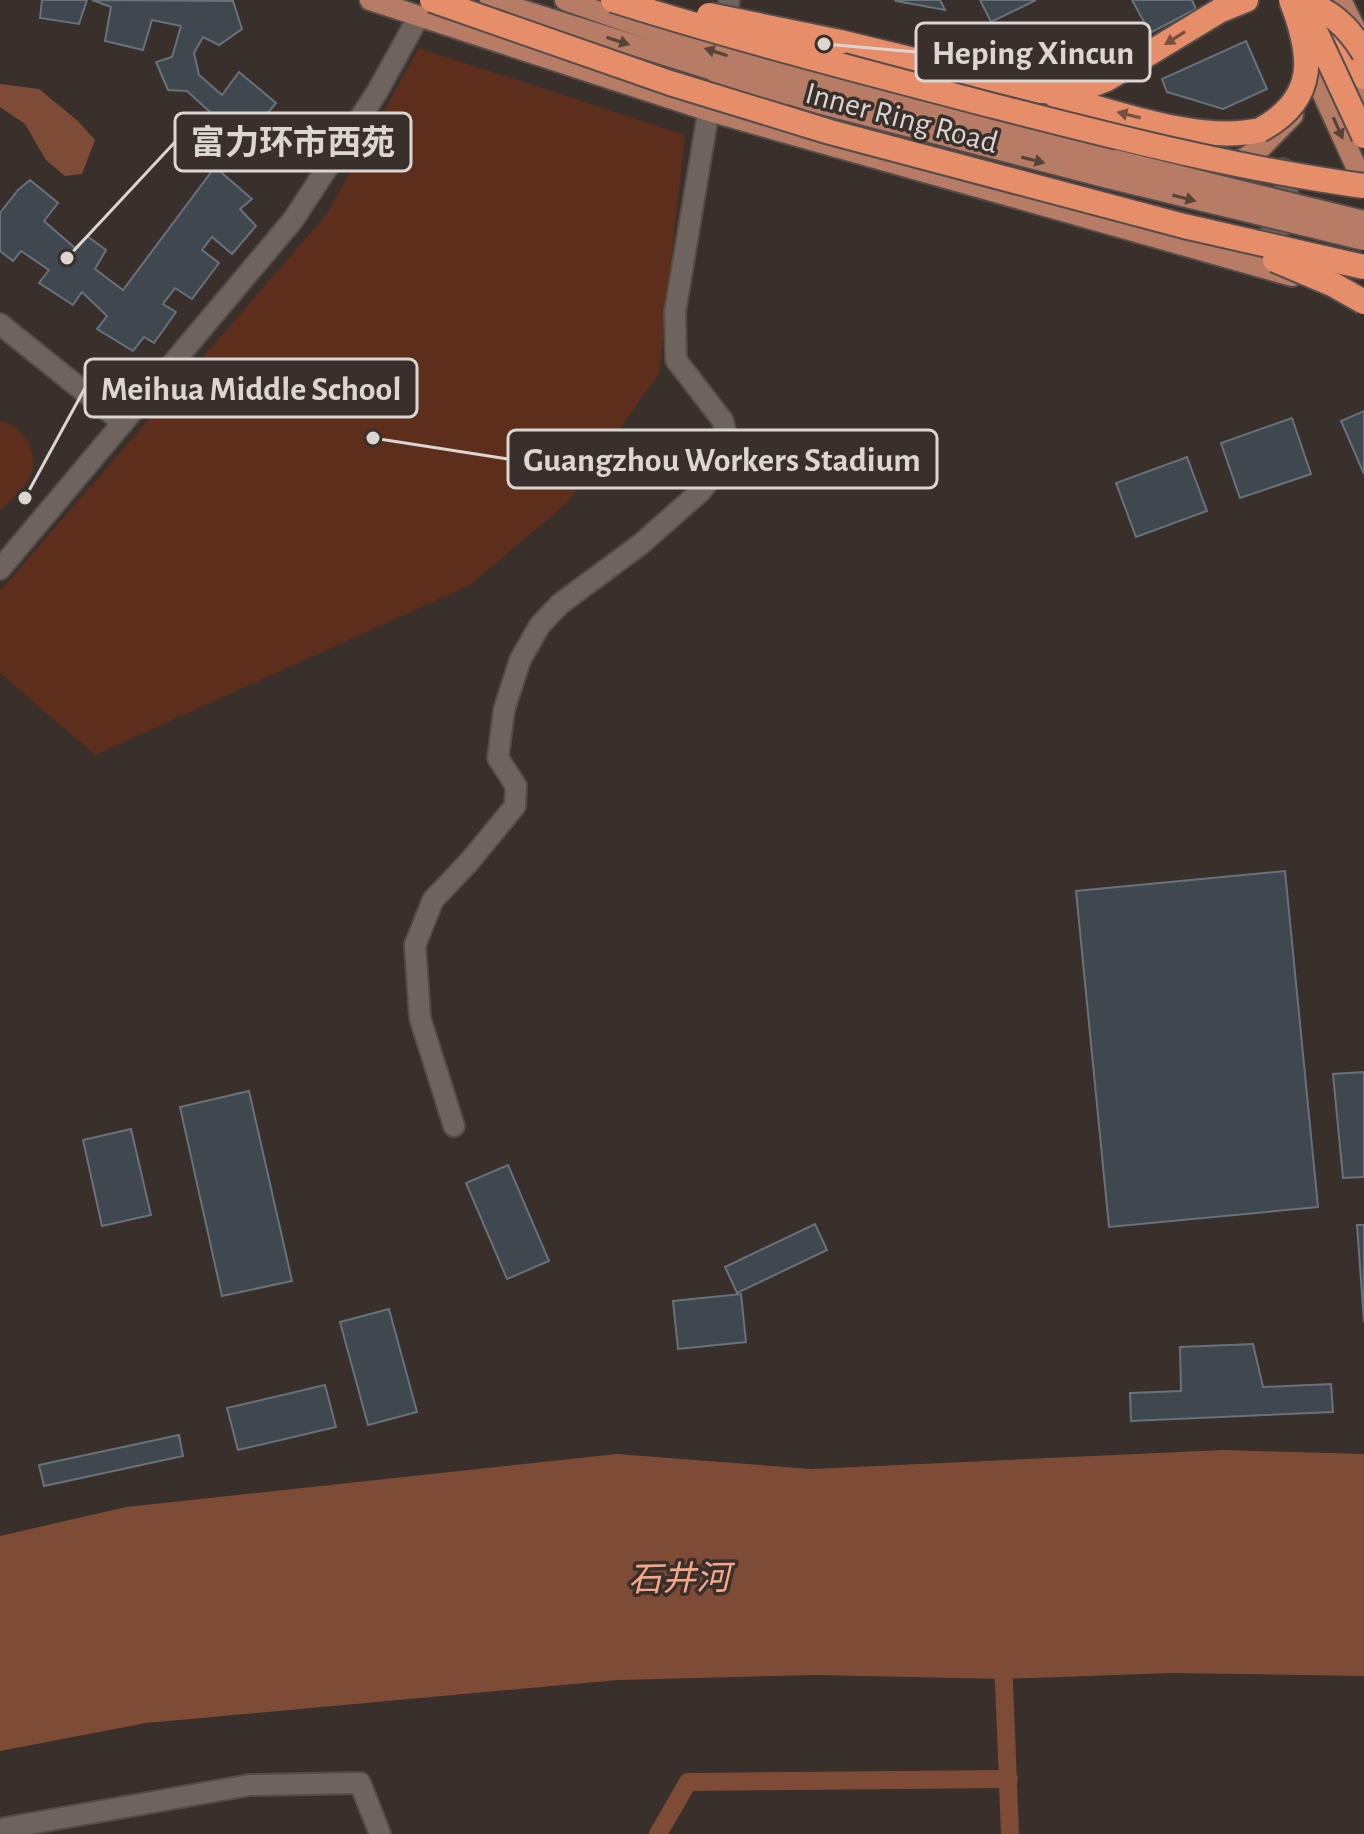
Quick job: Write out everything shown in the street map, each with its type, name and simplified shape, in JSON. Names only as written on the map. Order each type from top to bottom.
[{"type":"highway","name":"Inner Ring Road","points":[[613,0],[782,51],[1144,144],[1242,166],[1364,184]]},
{"type":"highway","points":[[639,0],[840,42],[1222,135],[1241,135],[1277,121],[1300,93],[1305,76],[1306,42],[1295,0]]},
{"type":"highway","points":[[1041,91],[1060,93],[1107,79],[1219,11],[1246,0]]},
{"type":"highway","points":[[1295,0],[1330,14],[1354,35],[1364,53]]},
{"type":"highway","points":[[1295,0],[1364,136]]},
{"type":"highway","points":[[1324,0],[1364,77]]},
{"type":"highway","name":"Inner Ring Road","points":[[426,8],[830,132],[1184,226],[1364,267]]},
{"type":"highway","points":[[830,132],[1267,257],[1364,301]]},
{"type":"main road","points":[[370,0],[426,8],[458,29],[709,111],[957,171],[1267,237],[1347,251],[1364,243]]},
{"type":"main road","points":[[490,0],[818,103],[1112,169],[1364,221]]},
{"type":"main road","points":[[565,0],[771,69],[981,125],[1112,169],[1364,243]]},
{"type":"main road","points":[[652,0],[908,78],[1082,124],[1364,184]]},
{"type":"main road","points":[[1280,0],[1364,184]]},
{"type":"main road","points":[[1295,0],[1364,104]]},
{"type":"main road","points":[[1341,0],[1364,45]]},
{"type":"main road","points":[[726,25],[771,69]]},
{"type":"main road","points":[[511,47],[581,28]]},
{"type":"main road","points":[[715,72],[765,102],[791,113],[1131,233],[1328,287],[1364,301]]},
{"type":"main road","points":[[1241,160],[1262,147],[1290,119],[1313,72]]},
{"type":"main road","points":[[981,125],[1082,124]]},
{"type":"street","points":[[400,0],[428,11],[458,29]]},
{"type":"street","points":[[726,25],[729,0]]},
{"type":"street","points":[[0,569],[293,220],[337,157],[426,8]]},
{"type":"street","points":[[454,1126],[420,1018],[415,945],[433,900],[515,806],[516,786],[498,758],[504,710],[520,660],[540,625],[560,604],[651,535],[701,491],[730,454],[723,421],[676,360],[675,312],[715,72]]},
{"type":"street","points":[[1267,237],[1282,226],[1289,211],[1283,169]]},
{"type":"street","points":[[0,324],[123,423]]},
{"type":"street","points":[[0,1829],[250,1785],[360,1783],[380,1834]]},
{"type":"shaded area","points":[[419,48],[685,135],[659,374],[567,503],[470,585],[95,755],[0,673],[0,591],[326,215]]},
{"type":"shaded area","points":[[0,421],[16,428],[28,442],[33,468],[27,481],[0,511]]},
{"type":"water","points":[[0,84],[39,89],[78,121],[95,140],[82,174],[65,176],[46,160],[25,124],[0,107]]},
{"type":"water","name":"石井河","points":[[1223,1450],[1364,1454],[1364,1676],[1172,1673],[1005,1679],[816,1675],[618,1680],[146,1723],[0,1751],[0,1536],[126,1507],[617,1454],[812,1469]]},
{"type":"building","points":[[42,0],[87,0],[79,24],[40,18]]},
{"type":"building","points":[[92,0],[233,1],[242,29],[219,45],[203,37],[194,53],[199,75],[222,95],[239,72],[276,103],[237,151],[202,126],[210,112],[187,91],[168,90],[156,62],[172,57],[181,26],[152,20],[143,50],[105,41],[111,7]]},
{"type":"building","points":[[940,0],[945,10],[896,1]]},
{"type":"building","points":[[980,0],[1036,0],[991,22]]},
{"type":"building","points":[[1132,0],[1192,0],[1196,9],[1150,33]]},
{"type":"building","points":[[1246,41],[1267,89],[1223,109],[1167,92],[1162,79]]},
{"type":"building","points":[[215,167],[252,199],[240,209],[256,226],[232,254],[212,237],[202,250],[219,263],[192,299],[175,288],[163,304],[176,312],[154,343],[144,337],[133,351],[97,329],[107,316],[82,292],[73,305],[39,283],[49,270],[21,251],[13,261],[0,251],[0,213],[30,180],[58,203],[44,221],[75,248],[87,236],[106,250],[95,269],[123,290]]},
{"type":"building","points":[[1364,411],[1364,474],[1341,421]]},
{"type":"building","points":[[1292,418],[1311,474],[1240,498],[1221,443]]},
{"type":"building","points":[[1187,457],[1207,511],[1136,537],[1116,483]]},
{"type":"building","points":[[1285,871],[1318,1207],[1109,1227],[1076,891]]},
{"type":"building","points":[[1364,1072],[1364,1177],[1343,1178],[1333,1074]]},
{"type":"building","points":[[249,1091],[292,1281],[222,1296],[180,1107]]},
{"type":"building","points":[[131,1129],[151,1215],[102,1226],[83,1140]]},
{"type":"building","points":[[508,1165],[549,1261],[507,1279],[466,1183]]},
{"type":"building","points":[[815,1224],[827,1250],[737,1293],[725,1267]]},
{"type":"building","points":[[1357,1225],[1364,1225],[1364,1322]]},
{"type":"building","points":[[741,1294],[746,1342],[678,1349],[673,1301]]},
{"type":"building","points":[[389,1309],[417,1412],[368,1425],[340,1322]]},
{"type":"building","points":[[1253,1344],[1263,1387],[1331,1384],[1333,1412],[1131,1421],[1130,1393],[1181,1391],[1180,1347]]},
{"type":"building","points":[[325,1385],[336,1427],[238,1450],[227,1408]]},
{"type":"building","points":[[179,1435],[183,1456],[44,1486],[39,1465]]},
{"type":"waterway","points":[[1003,1657],[1010,1834]]},
{"type":"waterway","points":[[658,1834],[688,1782],[1009,1779]]},
{"type":"place","name":"Heping Xincun","points":[[824,44]]},
{"type":"place","name":"富力环市西苑","points":[[67,258]]},
{"type":"place","name":"Guangzhou Workers Stadium","points":[[373,438]]},
{"type":"place","name":"Meihua Middle School","points":[[25,498]]}]
